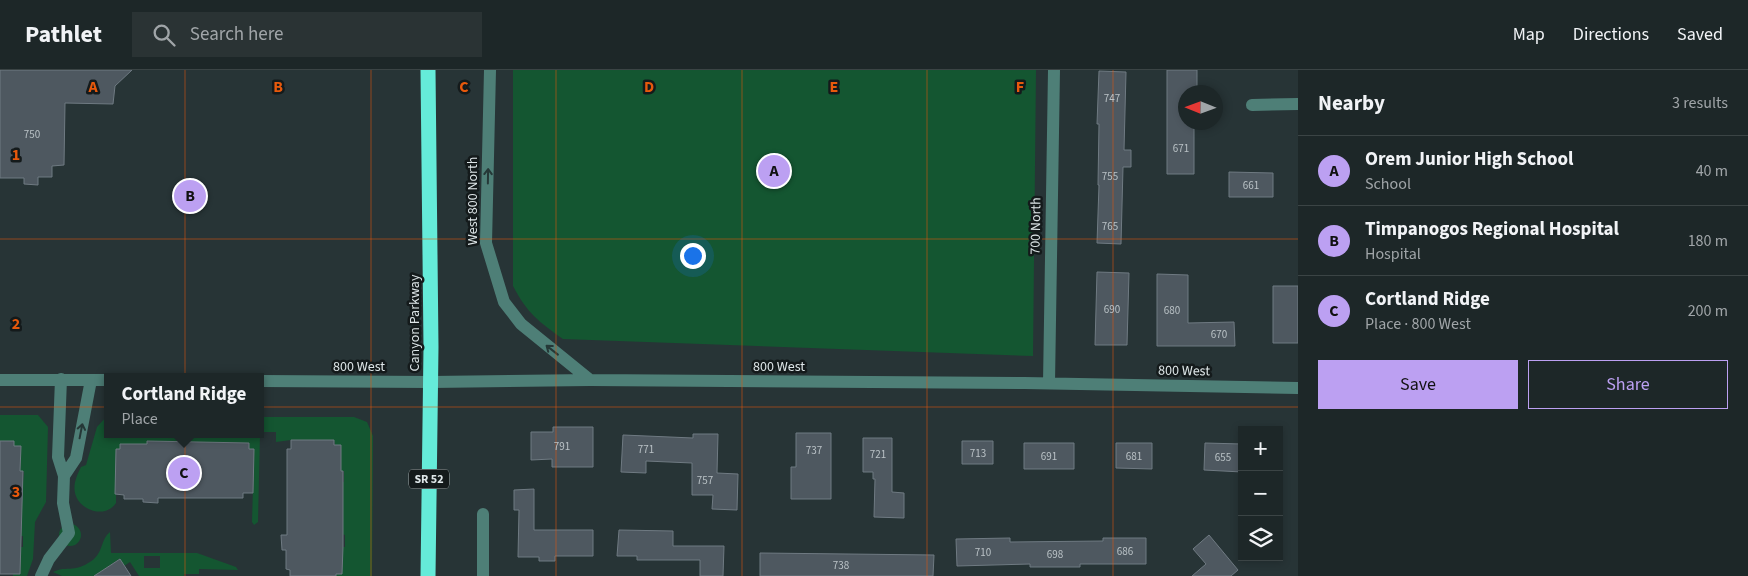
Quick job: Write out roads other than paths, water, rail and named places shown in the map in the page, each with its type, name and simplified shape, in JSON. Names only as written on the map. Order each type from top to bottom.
[{"type":"highway","name":"Canyon Parkway","points":[[428,70],[431,382],[428,576]]},
{"type":"street","name":"West 800 North","points":[[490,70],[486,243],[504,302],[521,324],[590,380]]},
{"type":"street","name":"700 North","points":[[1049,384],[1054,70]]},
{"type":"street","points":[[1252,105],[1298,104]]},
{"type":"street","points":[[0,380],[104,380]]},
{"type":"street","points":[[41,576],[49,559],[69,533],[63,503],[64,476],[58,456],[61,380]]},
{"type":"street","points":[[64,476],[76,458],[91,380]]},
{"type":"street","name":"800 West","points":[[264,381],[431,382],[590,380],[1298,388]]},
{"type":"street","points":[[483,576],[484,514]]},
{"type":"place","name":"Orem Junior High School","points":[[774,171]]},
{"type":"place","name":"Timpanogos Regional Hospital","points":[[190,196]]},
{"type":"place","name":"Cortland Ridge","points":[[184,473]]}]
